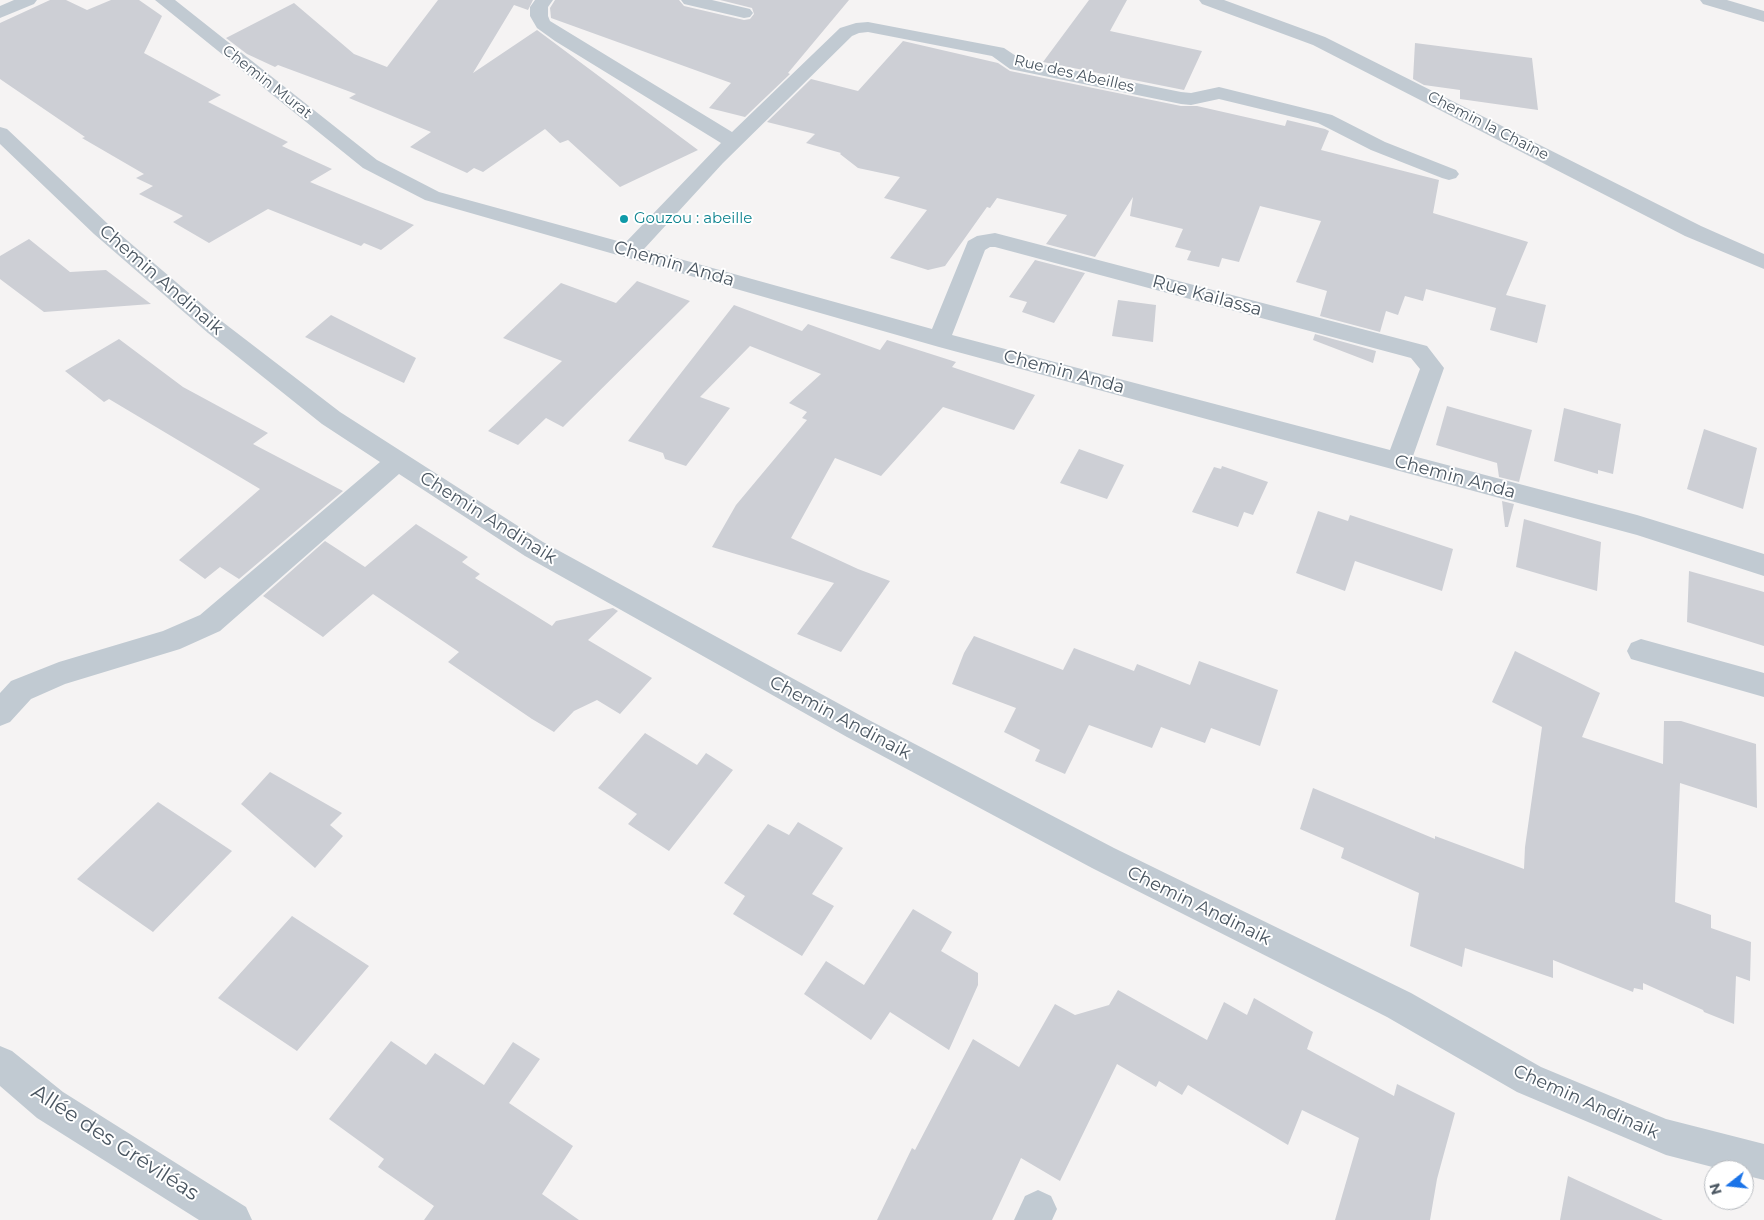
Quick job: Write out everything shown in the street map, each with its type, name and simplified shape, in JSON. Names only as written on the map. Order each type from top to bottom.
[{"type":"street","points":[[0,13],[28,0]]},
{"type":"street","name":"Chemin Murat","points":[[164,0],[370,164]]},
{"type":"street","points":[[544,0],[539,7],[539,16],[543,24],[734,142]]},
{"type":"street","points":[[690,0],[744,13]]},
{"type":"street","name":"Chemin la Chaîne","points":[[1208,0],[1319,40],[1694,231],[1764,262]]},
{"type":"street","points":[[1721,2],[1764,17]]},
{"type":"street","name":"Rue des Abeilles","points":[[630,251],[716,158],[846,32],[856,28],[868,27],[998,52],[1010,62],[1017,64],[1172,96],[1192,98],[1219,93],[1325,119],[1378,146],[1449,174]]},
{"type":"street","name":"Chemin Andinaik","points":[[0,133],[101,230],[216,328],[331,418],[534,549],[718,653],[1103,858],[1399,1005],[1529,1080],[1666,1138],[1764,1162]]},
{"type":"street","name":"Chemin Anda","points":[[370,164],[432,196],[939,339],[1637,525],[1764,564]]},
{"type":"street","name":"Rue Kailassa","points":[[939,339],[976,246],[996,240],[1419,352],[1432,368],[1398,462]]},
{"type":"street","points":[[0,713],[21,690],[59,674],[170,641],[210,623],[398,462]]},
{"type":"street","points":[[1641,650],[1764,685]]},
{"type":"street","name":"Allée des Gréviléas","points":[[0,1063],[50,1105],[233,1220]]},
{"type":"building","points":[[50,0],[66,0],[87,10],[111,0],[139,0],[162,16],[144,53],[221,95],[208,102],[288,142],[282,146],[332,169],[310,182],[414,225],[381,250],[364,243],[361,246],[268,209],[209,243],[173,222],[183,216],[139,194],[153,186],[136,178],[144,174],[82,138],[85,137],[0,79],[0,23]]},
{"type":"building","points":[[438,0],[533,0],[528,10],[514,5],[473,73],[537,30],[698,150],[620,187],[568,140],[560,143],[545,129],[483,172],[474,168],[467,173],[410,147],[431,132],[349,98],[356,94],[278,65],[275,67],[247,54],[226,38],[294,3],[354,54],[387,67]]},
{"type":"building","points":[[555,0],[679,0],[684,6],[744,20],[750,19],[754,14],[752,8],[720,0],[849,0],[788,73],[790,74],[745,117],[709,108],[731,83],[551,18],[550,8]]},
{"type":"building","points":[[1089,0],[1127,0],[1110,31],[1202,51],[1184,90],[1043,62]]},
{"type":"building","points":[[903,41],[998,63],[1010,71],[1181,106],[1197,106],[1285,126],[1287,120],[1325,129],[1329,131],[1321,150],[1439,180],[1433,213],[1528,242],[1506,295],[1546,305],[1537,343],[1490,330],[1496,308],[1426,289],[1423,301],[1405,296],[1398,315],[1386,311],[1380,332],[1320,316],[1327,291],[1296,282],[1321,221],[1260,206],[1239,262],[1222,258],[1219,267],[1187,260],[1191,251],[1175,247],[1183,229],[1130,216],[1133,197],[1095,257],[1046,244],[1067,215],[997,198],[990,208],[987,207],[945,266],[928,270],[890,258],[927,210],[884,198],[900,177],[858,168],[841,153],[806,143],[815,134],[767,122],[811,79],[858,91]]},
{"type":"building","points":[[1415,43],[1532,58],[1538,110],[1460,99],[1460,90],[1424,85],[1413,79]]},
{"type":"building","points":[[29,239],[70,272],[106,270],[151,304],[44,312],[0,279],[0,256]]},
{"type":"building","points":[[1035,260],[1085,273],[1054,323],[1022,312],[1027,302],[1009,297]]},
{"type":"building","points":[[637,281],[690,301],[563,427],[546,418],[518,445],[488,431],[562,361],[503,338],[561,283],[616,303]]},
{"type":"building","points":[[1118,300],[1156,305],[1153,342],[1112,336]]},
{"type":"building","points":[[734,305],[802,331],[808,324],[880,350],[887,340],[956,362],[952,367],[1035,395],[1014,430],[943,407],[881,476],[835,458],[791,538],[858,569],[890,581],[841,652],[797,634],[834,583],[712,547],[736,505],[807,420],[802,418],[807,412],[789,403],[821,374],[750,346],[700,397],[730,408],[686,466],[665,459],[663,453],[628,441]]},
{"type":"building","points":[[331,315],[416,358],[404,383],[305,337]]},
{"type":"building","points":[[1315,334],[1376,351],[1373,363],[1313,340]]},
{"type":"building","points":[[119,339],[183,387],[268,433],[253,444],[343,491],[239,579],[220,567],[205,579],[179,560],[260,489],[109,399],[104,402],[65,371]]},
{"type":"building","points":[[1447,406],[1532,430],[1519,482],[1499,477],[1497,463],[1436,445]]},
{"type":"building","points":[[1564,408],[1621,424],[1613,474],[1598,470],[1598,474],[1554,461]]},
{"type":"building","points":[[1704,429],[1757,448],[1743,509],[1687,489]]},
{"type":"building","points":[[1079,449],[1124,465],[1107,499],[1060,483]]},
{"type":"building","points":[[1222,466],[1268,482],[1253,515],[1244,512],[1238,527],[1192,512],[1214,467],[1221,469]]},
{"type":"building","points":[[1502,501],[1514,504],[1508,527],[1505,527]]},
{"type":"building","points":[[1318,511],[1348,521],[1350,515],[1453,549],[1442,591],[1355,561],[1345,591],[1296,573]]},
{"type":"building","points":[[1524,519],[1601,542],[1597,591],[1516,567]]},
{"type":"building","points":[[416,524],[468,557],[462,562],[480,574],[475,578],[552,626],[556,621],[613,608],[618,611],[588,640],[652,678],[620,714],[597,700],[574,711],[554,732],[448,662],[459,652],[373,594],[323,637],[263,596],[325,541],[365,567]]},
{"type":"building","points":[[1689,571],[1764,592],[1764,646],[1687,622]]},
{"type":"building","points":[[974,636],[1063,670],[1074,648],[1134,671],[1137,664],[1190,685],[1199,661],[1278,690],[1260,746],[1211,728],[1205,743],[1161,727],[1152,748],[1089,725],[1065,774],[1035,761],[1040,750],[1004,732],[1016,708],[952,684],[964,653]]},
{"type":"building","points":[[1515,651],[1600,693],[1582,737],[1663,764],[1664,721],[1681,721],[1756,744],[1757,808],[1680,783],[1675,902],[1711,915],[1711,928],[1751,942],[1750,981],[1736,976],[1734,1024],[1643,983],[1643,990],[1634,988],[1633,992],[1553,960],[1553,978],[1465,948],[1462,967],[1410,946],[1419,893],[1341,858],[1344,848],[1300,829],[1313,788],[1435,839],[1435,836],[1524,869],[1525,847],[1542,727],[1492,702]]},
{"type":"building","points":[[645,733],[697,765],[706,753],[733,770],[669,851],[628,824],[637,814],[598,788]]},
{"type":"building","points":[[270,772],[342,813],[330,825],[343,836],[315,868],[241,804]]},
{"type":"building","points":[[158,802],[232,851],[153,932],[77,879]]},
{"type":"building","points":[[798,822],[843,848],[812,894],[834,906],[802,956],[733,914],[745,896],[724,883],[768,824],[789,835]]},
{"type":"building","points":[[913,909],[952,932],[941,951],[978,973],[978,985],[949,1050],[890,1012],[871,1040],[804,994],[826,961],[864,985]]},
{"type":"building","points":[[292,916],[369,966],[297,1051],[218,998]]},
{"type":"building","points":[[1118,990],[1207,1040],[1224,1002],[1247,1015],[1254,998],[1313,1032],[1307,1049],[1394,1096],[1397,1084],[1455,1113],[1437,1179],[1430,1220],[1335,1220],[1359,1138],[1302,1110],[1288,1145],[1188,1085],[1182,1095],[1159,1081],[1156,1087],[1117,1064],[1060,1181],[1021,1158],[992,1220],[877,1220],[912,1148],[915,1150],[973,1039],[1019,1067],[1055,1004],[1075,1015],[1109,1005]]},
{"type":"building","points":[[391,1041],[426,1065],[435,1053],[484,1085],[513,1042],[540,1059],[509,1103],[573,1146],[542,1194],[579,1220],[424,1220],[434,1206],[378,1167],[384,1159],[329,1119]]},
{"type":"building","points":[[1568,1176],[1663,1220],[1560,1220]]},
{"type":"place","name":"Gouzou : abeille","points":[[624,219]]}]
